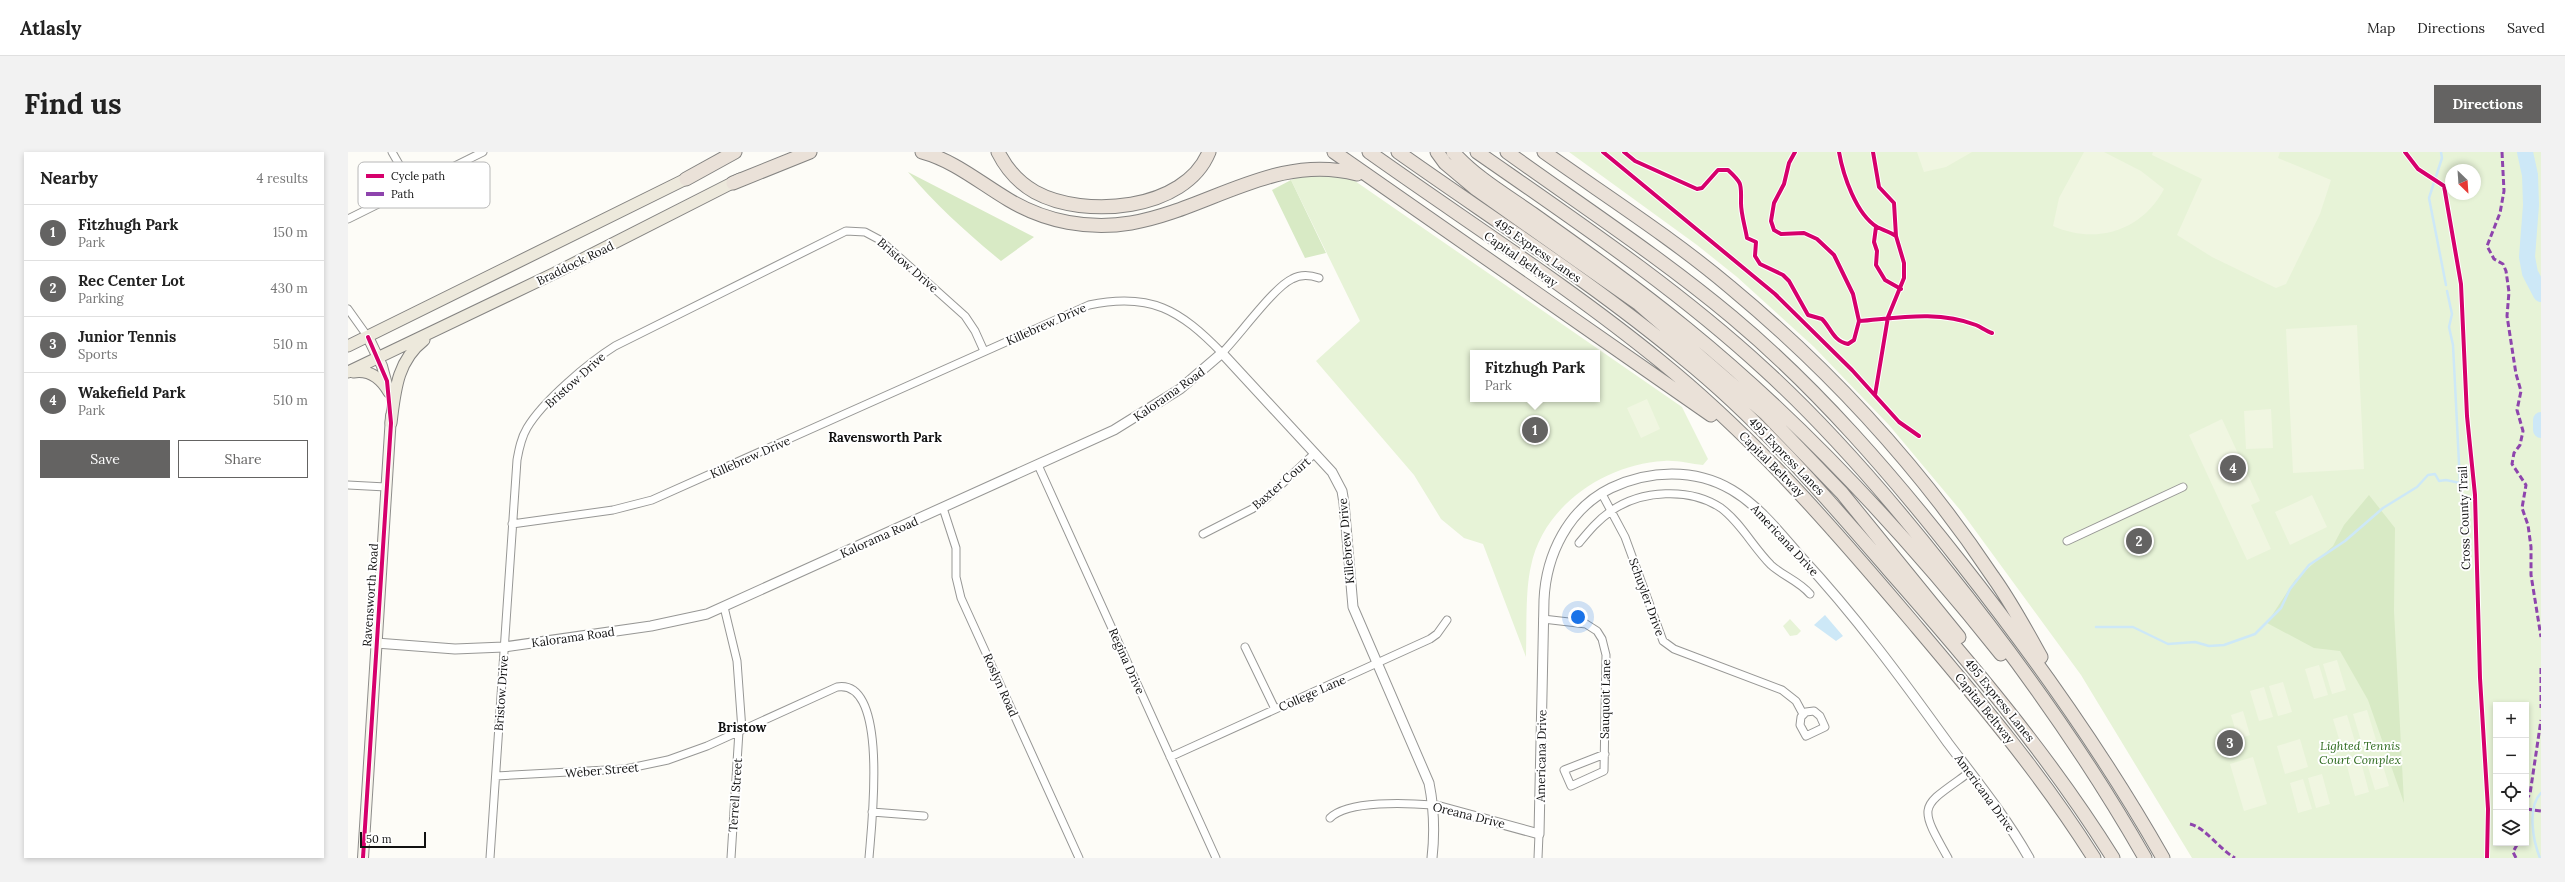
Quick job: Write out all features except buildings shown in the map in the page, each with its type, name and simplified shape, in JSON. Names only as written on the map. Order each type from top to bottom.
[{"type":"highway","points":[[686,179],[735,152]]},
{"type":"highway","points":[[733,183],[810,152]]},
{"type":"highway","points":[[922,152],[967,172],[1026,210],[1079,224],[1116,225],[1152,219],[1262,171],[1286,164],[1306,163],[1339,168],[1392,193]]},
{"type":"highway","points":[[998,152],[1015,177],[1035,192],[1073,205],[1103,208],[1146,201],[1174,188],[1201,166],[1210,152]]},
{"type":"highway","points":[[1334,152],[1657,375],[1771,461]]},
{"type":"highway","name":"Capital Beltway","points":[[1369,152],[1611,323],[1716,408],[1771,461],[1847,545],[1998,724],[2036,772],[2094,858]]},
{"type":"highway","name":"495 Express Lanes","points":[[1398,152],[1647,329],[1737,405],[1804,473],[1956,647],[2028,734],[2062,780],[2113,858]]},
{"type":"highway","points":[[1437,152],[1445,163],[1480,183],[1600,262],[1686,328],[1777,408],[1854,485],[1927,565],[2088,764]]},
{"type":"highway","points":[[1453,152],[1480,183],[1639,304],[1712,365],[1800,448],[1877,535],[1993,680],[2062,780]]},
{"type":"highway","points":[[1478,152],[1670,290],[1731,339],[1794,397],[1867,476],[1936,557],[2020,667],[2088,764],[2144,858]]},
{"type":"highway","points":[[1507,152],[1678,274],[1738,323],[1807,387],[1878,463],[1945,542],[2037,663],[2091,741]]},
{"type":"highway","points":[[1544,152],[1729,286],[1818,367],[1871,422],[1941,506],[1983,561],[2163,858]]},
{"type":"highway","points":[[1550,152],[1592,186]]},
{"type":"main road","points":[[348,346],[742,152]]},
{"type":"main road","name":"Braddock Road","points":[[348,372],[733,183],[801,152]]},
{"type":"main road","points":[[391,423],[396,382],[408,355],[428,337],[458,319]]},
{"type":"main road","name":"Ravensworth Road","points":[[363,858],[391,423],[389,392],[378,358],[368,337]]},
{"type":"main road","points":[[348,372],[368,372],[381,381],[389,392]]},
{"type":"street","points":[[392,152],[398,162]]},
{"type":"street","points":[[463,162],[483,152]]},
{"type":"street","points":[[348,219],[370,208]]},
{"type":"street","name":"Bristow Drive","points":[[490,858],[517,460],[527,429],[541,410],[586,366],[615,346],[838,234],[857,230],[871,234],[880,240],[964,316],[975,331],[984,351]]},
{"type":"street","name":"Kalorama Road","points":[[376,643],[456,648],[504,646],[651,626],[687,619],[724,607],[1038,465],[1130,421],[1180,389],[1222,353],[1285,282],[1301,276],[1311,275],[1319,278]]},
{"type":"street","name":"Killebrew Drive","points":[[512,524],[613,510],[652,500],[1080,308],[1123,300],[1152,304],[1177,314],[1198,328],[1332,472],[1342,491],[1353,607],[1376,664],[1423,768],[1433,805],[1434,840],[1432,858]]},
{"type":"street","name":"Ravensworth Road","points":[[348,309],[368,337]]},
{"type":"street","name":"Baxter Court","points":[[1202,534],[1252,510],[1315,453]]},
{"type":"street","name":"Regina Drive","points":[[1038,465],[1216,858]]},
{"type":"street","name":"Americana Drive","points":[[1538,858],[1543,619],[1546,574],[1556,545],[1574,518],[1602,494],[1635,479],[1671,474],[1702,477],[1731,490],[1746,499],[1843,603],[2014,832],[2029,858]]},
{"type":"street","points":[[348,485],[386,487]]},
{"type":"street","points":[[2067,541],[2183,487]]},
{"type":"street","name":"Schuyler Drive","points":[[1602,494],[1625,537],[1663,641],[1674,649],[1782,690],[1796,701],[1803,714]]},
{"type":"street","points":[[1579,543],[1595,524],[1612,511],[1630,501],[1660,494],[1678,494],[1708,501],[1720,508],[1738,524],[1772,566],[1810,594]]},
{"type":"street","name":"Roslyn Road","points":[[943,508],[954,536],[956,548],[956,577],[961,598],[1080,858]]},
{"type":"street","name":"Terrell Street","points":[[724,607],[737,661],[740,730],[731,858]]},
{"type":"street","name":"Sauquoit Lane","points":[[1543,619],[1586,624],[1597,631],[1602,639],[1606,655],[1605,754],[1604,771],[1571,786],[1564,770],[1605,754]]},
{"type":"street","name":"College Lane","points":[[1170,757],[1430,639],[1440,631],[1447,620]]},
{"type":"street","points":[[1245,647],[1275,709]]},
{"type":"street","name":"Weber Street","points":[[496,776],[640,767],[691,753],[837,687],[849,687],[855,690],[866,712],[874,746],[869,858]]},
{"type":"street","points":[[1948,858],[1929,824],[1928,808],[1933,799],[1970,772]]},
{"type":"street","name":"Oreana Drive","points":[[1330,818],[1348,807],[1416,803],[1433,805],[1539,834]]},
{"type":"street","points":[[872,812],[924,816]]},
{"type":"green space","name":"Lighted Tennis Court Complex","points":[[1569,152],[2541,152],[2541,858],[2192,858],[2081,675],[1961,511],[1889,425],[1814,347],[1737,277],[1697,245]]},
{"type":"green space","points":[[1917,152],[1972,152],[1946,167],[1924,172]]},
{"type":"green space","points":[[2084,152],[2104,152],[2141,171],[2164,189],[2155,203],[2143,215],[2131,224],[2116,230],[2101,234],[2085,234],[2069,232],[2053,226],[2059,198]]},
{"type":"green space","points":[[2153,152],[2280,152],[2278,158],[2331,180],[2320,214],[2286,284],[2276,288],[2212,257],[2177,235],[2202,179],[2152,155]]},
{"type":"green space","points":[[1311,171],[1335,174],[1355,181],[1600,350],[1470,350],[1470,402],[1600,402],[1600,350],[1682,407],[1708,459],[1703,465],[1664,461],[1642,464],[1620,470],[1599,480],[1580,492],[1563,507],[1549,525],[1538,544],[1531,566],[1527,599],[1526,657],[1483,544],[1464,538],[1441,519],[1414,475],[1316,361],[1360,321],[1291,180]]},
{"type":"green space","points":[[908,172],[1034,237],[1001,261],[953,219]]},
{"type":"green space","points":[[1291,180],[1326,253],[1305,258],[1272,190]]},
{"type":"green space","points":[[2357,325],[2364,469],[2293,473],[2286,329]]},
{"type":"green space","points":[[1647,399],[1660,429],[1641,438],[1627,408]]},
{"type":"green space","points":[[2271,409],[2273,448],[2246,449],[2244,411]]},
{"type":"green space","points":[[2222,419],[2260,501],[2251,505],[2271,549],[2247,560],[2189,435]]},
{"type":"green space","points":[[2312,495],[2327,527],[2290,545],[2275,512]]},
{"type":"green space","points":[[2369,495],[2395,528],[2394,611],[2404,803],[2368,700],[2340,651],[2314,648],[2267,623],[2295,580],[2333,546],[2344,525]]},
{"type":"green space","points":[[1790,619],[1801,631],[1797,635],[1790,636],[1783,626]]},
{"type":"green space","points":[[2337,660],[2346,690],[2332,694],[2323,664]]},
{"type":"green space","points":[[2319,665],[2328,695],[2314,699],[2305,669]]},
{"type":"green space","points":[[2283,682],[2292,712],[2278,716],[2269,686]]},
{"type":"green space","points":[[2264,687],[2273,717],[2259,721],[2250,691]]},
{"type":"green space","points":[[2367,710],[2376,740],[2362,744],[2353,714]]},
{"type":"green space","points":[[2243,711],[2250,735],[2238,739],[2231,715]]},
{"type":"green space","points":[[2347,715],[2356,745],[2342,749],[2333,719]]},
{"type":"green space","points":[[2232,729],[2239,753],[2227,757],[2220,733]]},
{"type":"green space","points":[[2300,739],[2308,767],[2285,774],[2277,746]]},
{"type":"green space","points":[[2380,756],[2389,786],[2375,790],[2366,760]]},
{"type":"green space","points":[[2253,757],[2267,804],[2244,811],[2230,764]]},
{"type":"green space","points":[[2361,762],[2369,792],[2355,796],[2347,766]]},
{"type":"green space","points":[[2322,774],[2330,804],[2316,808],[2308,778]]},
{"type":"green space","points":[[2303,779],[2312,809],[2298,813],[2290,783]]},
{"type":"water","points":[[1825,615],[1843,636],[1836,641],[1814,625]]},
{"type":"waterway","points":[[2441,152],[2442,158],[2429,198],[2446,285]]},
{"type":"waterway","points":[[2525,152],[2530,175],[2531,205],[2527,257],[2530,273],[2541,294]]},
{"type":"waterway","points":[[2096,627],[2133,627],[2168,644],[2195,642],[2209,646],[2224,645],[2255,634],[2281,608],[2290,589],[2309,565],[2345,541],[2383,508],[2417,487],[2428,475],[2435,474],[2439,481],[2446,480],[2460,483],[2453,345],[2449,327],[2452,314],[2447,291]]},
{"type":"waterway","points":[[2541,420],[2541,430]]},
{"type":"waterway","points":[[2540,858],[2535,843],[2533,815],[2534,807],[2541,793]]},
{"type":"marked path","points":[[2502,152],[2504,191],[2500,213],[2487,246],[2494,259],[2503,264],[2506,271],[2509,292],[2507,316],[2516,374],[2521,391],[2517,410],[2523,431],[2520,445],[2514,453],[2512,464],[2526,485],[2522,508],[2528,525],[2531,547],[2531,575],[2541,637]]},
{"type":"marked path","points":[[2541,668],[2541,708]]},
{"type":"marked path","points":[[2529,796],[2541,720]]},
{"type":"marked path","points":[[2529,809],[2541,811]]},
{"type":"marked path","points":[[2190,824],[2202,830],[2235,858]]},
{"type":"marked path","points":[[2516,846],[2513,852],[2516,858]]},
{"type":"cycle path","points":[[1603,152],[1775,294],[1852,370],[1899,422],[1919,436]]},
{"type":"cycle path","points":[[1624,152],[1635,161],[1697,189],[1702,188],[1718,170],[1728,170],[1739,182],[1747,238],[1756,242],[1755,256],[1760,264],[1783,275],[1789,281],[1808,315],[1822,319],[1839,340],[1848,344],[1854,340],[1859,321],[1853,294],[1834,255],[1817,239],[1804,233],[1781,234],[1774,230],[1771,221],[1774,203],[1784,184],[1789,163],[1795,152]]},
{"type":"cycle path","points":[[1839,152],[1847,182],[1857,204],[1863,213],[1877,227],[1896,236],[1904,263],[1904,278],[1888,317],[1875,395]]},
{"type":"cycle path","points":[[1873,152],[1879,187],[1894,203],[1896,236]]},
{"type":"cycle path","name":"Cross County Trail","points":[[2405,152],[2418,169],[2444,186],[2461,284],[2467,416],[2475,495],[2480,678],[2488,809],[2487,858]]},
{"type":"cycle path","points":[[1876,227],[1874,242],[1877,251],[1876,265],[1885,280],[1901,289]]},
{"type":"cycle path","points":[[1859,321],[1932,316],[1962,320],[1992,333]]},
{"type":"cycle path","points":[[363,858],[391,423],[387,381],[368,337]]},
{"type":"place","name":"Fitzhugh Park","points":[[1535,430]]},
{"type":"place","name":"Wakefield Park","points":[[2233,468]]},
{"type":"place","name":"Rec Center Lot","points":[[2139,541]]},
{"type":"place","name":"Junior Tennis","points":[[2230,743]]},
{"type":"district","name":"Ravensworth Park","points":[[885,437]]},
{"type":"district","name":"Bristow","points":[[742,727]]}]
